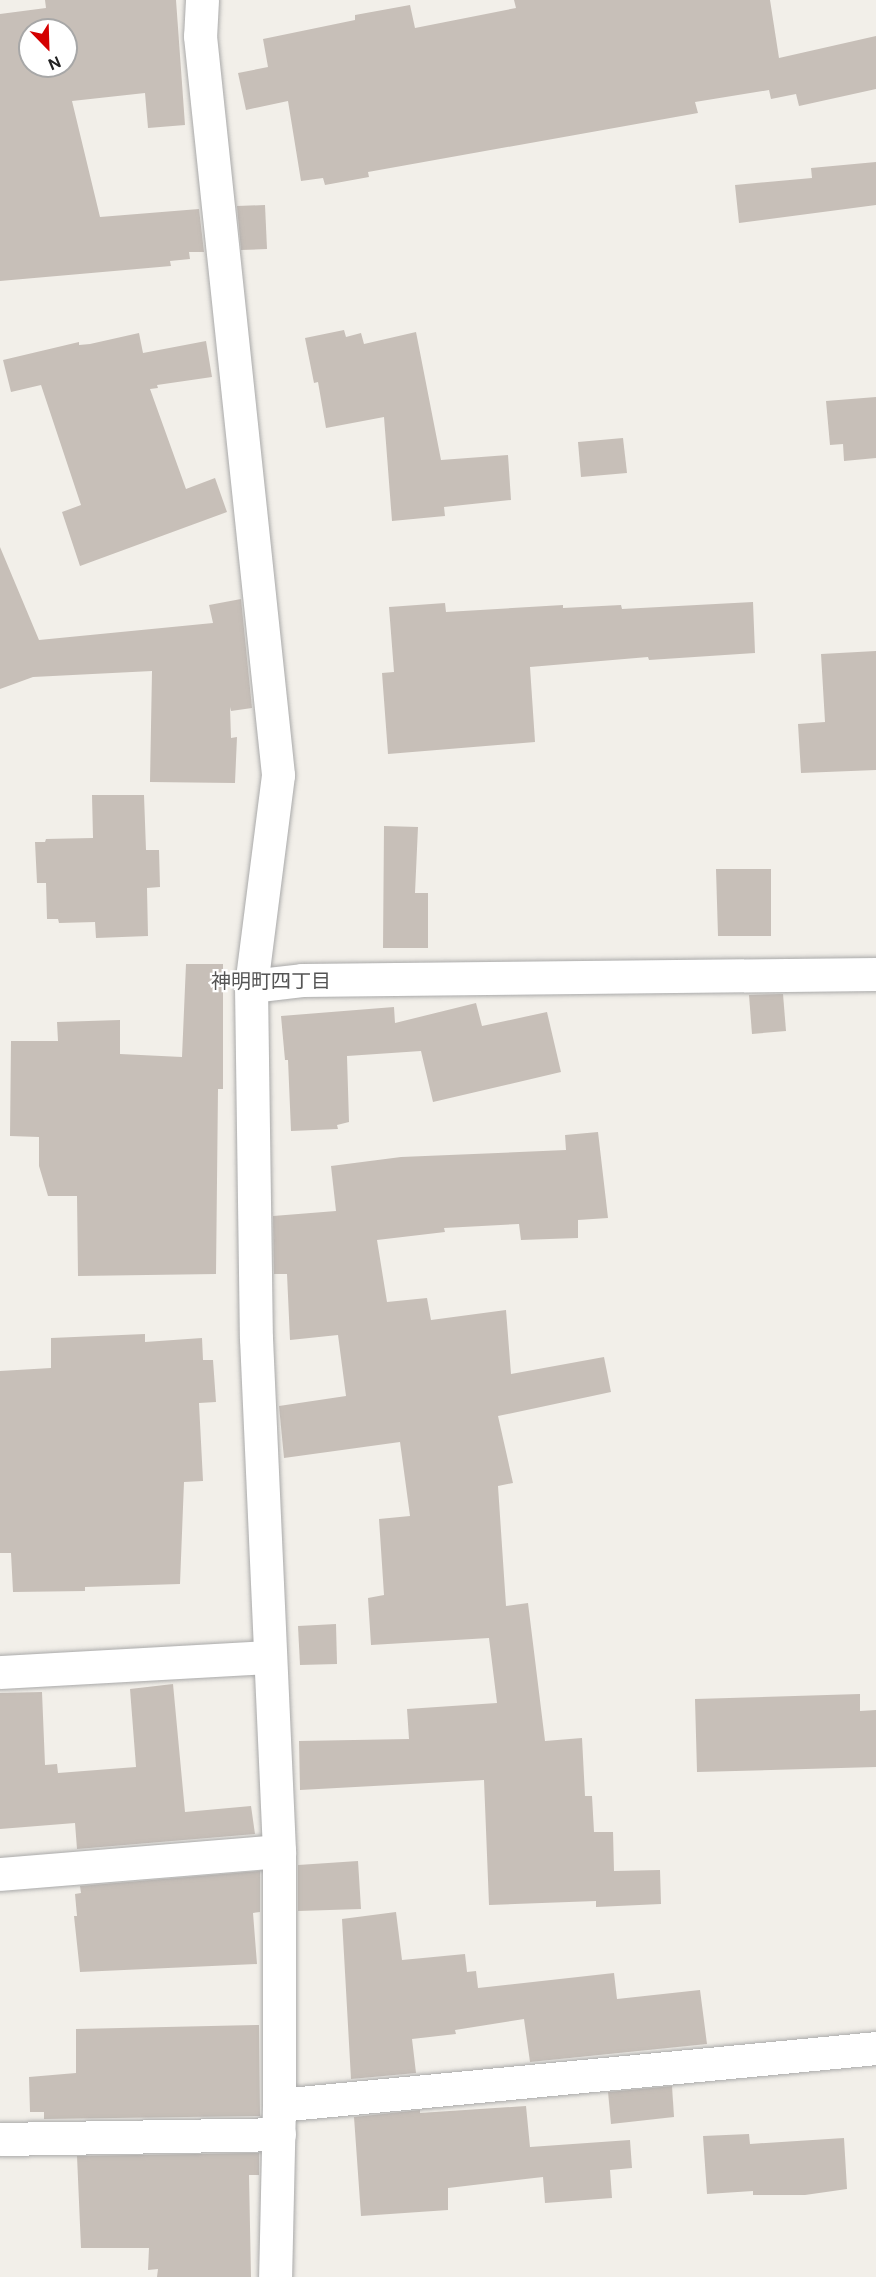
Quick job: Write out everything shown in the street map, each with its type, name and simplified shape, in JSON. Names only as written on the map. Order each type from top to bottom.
[{"type":"street","points":[[202,0],[200,36],[278,775],[251,986],[256,1338],[279,1851],[279,2119],[275,2277]]},
{"type":"street","points":[[251,986],[302,980],[876,974]]},
{"type":"street","points":[[0,1672],[270,1657]]},
{"type":"street","points":[[0,1874],[279,1851]]},
{"type":"street","points":[[0,2139],[279,2119],[876,2048]]},
{"type":"building","points":[[45,0],[176,0],[185,125],[148,128],[145,93],[72,101],[100,217],[199,209],[204,252],[189,252],[190,259],[170,261],[171,266],[0,281],[0,14],[46,8]]},
{"type":"building","points":[[514,0],[770,0],[779,58],[876,36],[876,89],[799,106],[796,94],[771,99],[769,90],[695,102],[698,113],[368,172],[369,177],[325,185],[323,178],[301,181],[288,101],[246,110],[238,73],[268,67],[263,39],[355,20],[355,15],[410,5],[415,28],[516,8]]},
{"type":"building","points":[[876,162],[876,205],[739,223],[735,185],[812,178],[811,168]]},
{"type":"building","points":[[265,205],[267,249],[241,250],[237,206]]},
{"type":"building","points":[[344,330],[346,337],[361,333],[364,344],[416,332],[441,460],[508,455],[511,500],[444,507],[445,516],[392,521],[384,417],[326,428],[318,382],[314,383],[305,338]]},
{"type":"building","points":[[139,333],[143,353],[206,341],[212,377],[157,385],[158,388],[150,389],[186,489],[215,478],[227,512],[80,566],[62,512],[81,505],[41,385],[11,392],[3,360],[79,342],[79,345],[90,344]]},
{"type":"building","points":[[876,397],[876,458],[844,461],[843,444],[830,445],[826,401]]},
{"type":"building","points":[[623,438],[627,473],[581,477],[578,442]]},
{"type":"building","points":[[0,547],[39,640],[213,623],[209,605],[241,599],[252,708],[231,711],[230,707],[231,738],[237,737],[235,783],[150,782],[152,671],[33,677],[0,689]]},
{"type":"building","points":[[753,602],[755,653],[649,660],[648,657],[530,667],[535,742],[388,754],[382,673],[394,672],[389,607],[445,603],[446,612],[563,605],[563,608],[621,605],[622,609]]},
{"type":"building","points":[[876,651],[876,770],[801,773],[798,724],[825,722],[821,654]]},
{"type":"building","points":[[92,795],[144,795],[146,850],[159,850],[160,887],[147,888],[148,936],[96,938],[95,922],[59,923],[58,919],[47,919],[46,883],[37,883],[35,842],[45,842],[46,839],[93,838]]},
{"type":"building","points":[[384,826],[418,827],[415,893],[428,893],[428,948],[383,948]]},
{"type":"building","points":[[716,869],[771,869],[771,936],[718,936]]},
{"type":"building","points":[[186,964],[223,964],[223,1089],[218,1089],[216,1274],[78,1276],[77,1196],[48,1196],[39,1166],[39,1137],[10,1136],[11,1041],[58,1041],[57,1022],[120,1020],[120,1054],[182,1057]]},
{"type":"building","points":[[783,994],[786,1031],[752,1034],[749,995]]},
{"type":"building","points":[[476,1003],[482,1026],[547,1012],[561,1072],[433,1102],[421,1051],[347,1056],[349,1122],[337,1125],[338,1129],[291,1131],[288,1060],[285,1060],[281,1016],[394,1007],[395,1023]]},
{"type":"building","points":[[598,1132],[608,1218],[578,1220],[578,1238],[521,1240],[519,1224],[444,1228],[445,1232],[377,1240],[387,1302],[427,1298],[431,1320],[506,1310],[511,1374],[604,1357],[611,1392],[498,1416],[513,1483],[498,1486],[506,1606],[528,1603],[545,1741],[582,1738],[585,1796],[592,1796],[594,1832],[613,1832],[614,1871],[660,1870],[661,1904],[596,1907],[596,1901],[489,1905],[484,1780],[300,1790],[299,1741],[409,1739],[407,1709],[497,1703],[489,1638],[371,1645],[368,1598],[384,1595],[379,1519],[410,1516],[400,1442],[284,1458],[279,1406],[346,1396],[338,1335],[290,1340],[287,1274],[274,1274],[273,1216],[336,1211],[331,1166],[401,1157],[566,1150],[565,1135]]},
{"type":"building","points":[[145,1334],[145,1342],[202,1338],[203,1360],[213,1360],[216,1402],[199,1403],[203,1481],[184,1482],[180,1584],[85,1587],[85,1591],[13,1592],[11,1553],[0,1553],[0,1371],[51,1368],[51,1338]]},
{"type":"building","points":[[336,1624],[337,1664],[300,1665],[298,1626]]},
{"type":"building","points":[[173,1684],[185,1812],[251,1806],[255,1834],[77,1849],[75,1823],[0,1829],[0,1693],[42,1692],[45,1765],[57,1764],[58,1773],[136,1767],[130,1689]]},
{"type":"building","points":[[860,1694],[860,1711],[876,1710],[876,1767],[697,1772],[695,1699]]},
{"type":"building","points":[[358,1861],[361,1909],[298,1911],[298,1865]]},
{"type":"building","points":[[260,1871],[260,1912],[253,1913],[257,1964],[80,1972],[74,1916],[77,1916],[75,1894],[81,1893],[80,1886]]},
{"type":"building","points":[[396,1912],[402,1960],[465,1954],[467,1972],[476,1971],[478,1988],[614,1973],[617,1999],[700,1990],[707,2044],[530,2062],[524,2019],[455,2030],[456,2034],[412,2039],[416,2073],[351,2079],[342,1919]]},
{"type":"building","points":[[259,2025],[260,2116],[44,2119],[44,2112],[30,2112],[29,2077],[76,2073],[76,2029]]},
{"type":"building","points":[[672,2086],[674,2117],[611,2124],[608,2092]]},
{"type":"building","points":[[526,2106],[530,2147],[630,2140],[632,2168],[610,2170],[612,2198],[545,2203],[543,2177],[448,2188],[448,2210],[361,2216],[354,2117],[420,2110],[420,2113]]},
{"type":"building","points":[[749,2134],[750,2144],[844,2138],[847,2189],[805,2195],[753,2195],[753,2191],[707,2194],[703,2136]]},
{"type":"building","points":[[259,2153],[259,2175],[249,2175],[251,2277],[157,2277],[158,2269],[148,2270],[149,2248],[81,2248],[77,2156]]},
{"type":"district","name":"神明町四丁目","points":[[271,981]]}]
